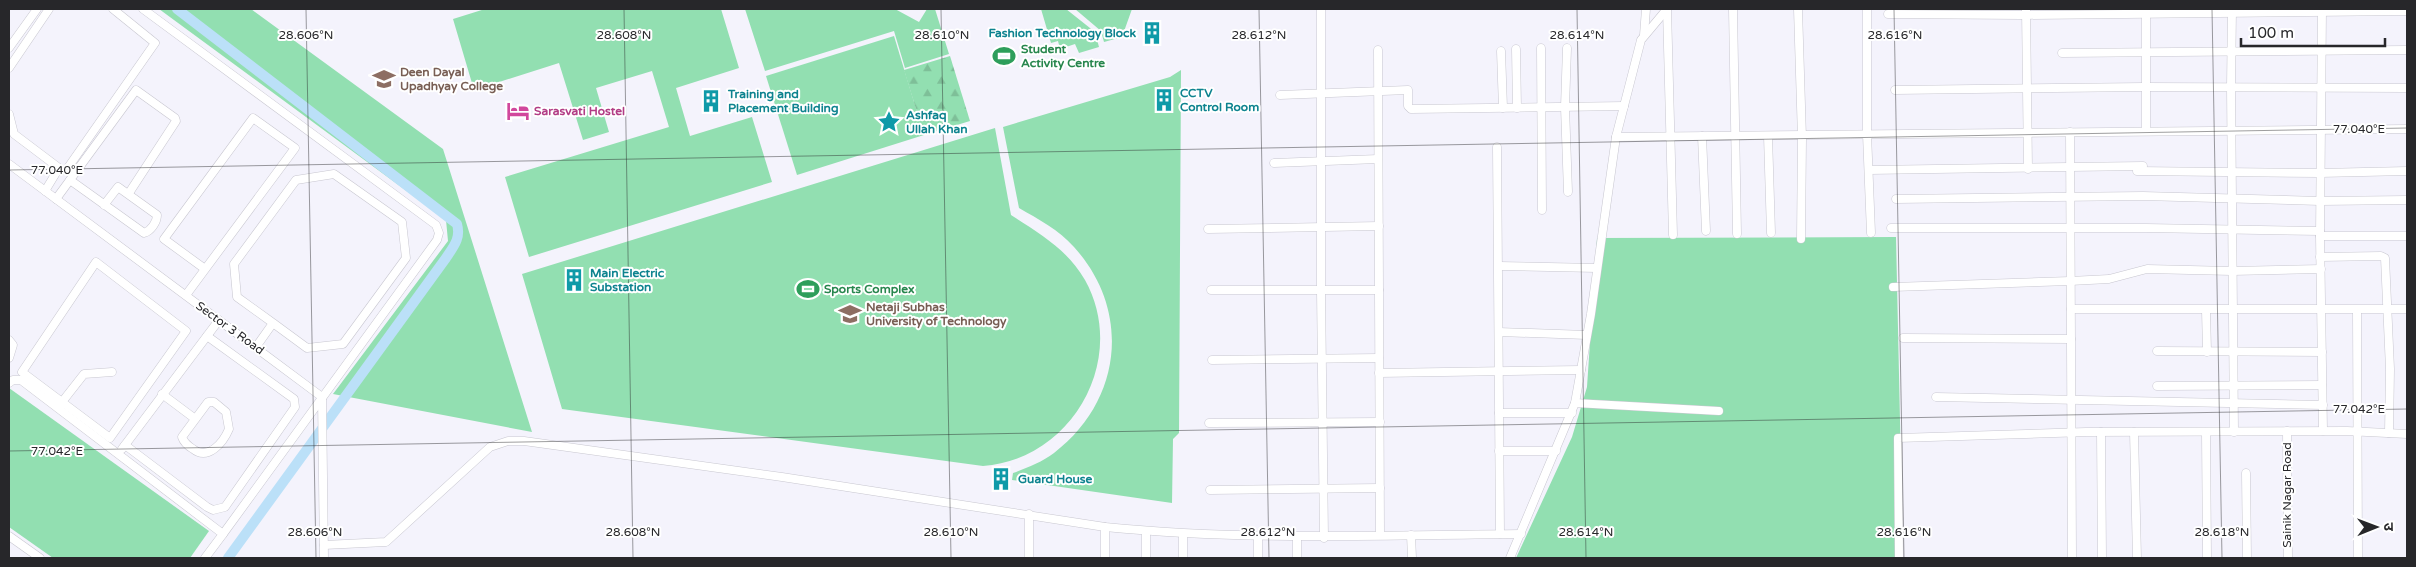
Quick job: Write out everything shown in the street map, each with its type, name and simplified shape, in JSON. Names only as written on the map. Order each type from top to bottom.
[{"type":"street","points":[[9,48],[37,9]]},
{"type":"street","points":[[9,68],[49,9]]},
{"type":"street","points":[[9,114],[14,134],[62,170],[67,168],[156,43],[113,9]]},
{"type":"street","points":[[143,9],[436,225],[439,233],[437,240],[205,558]]},
{"type":"street","points":[[1321,9],[1321,291],[1324,538]]},
{"type":"street","points":[[1644,35],[1646,9]]},
{"type":"street","points":[[1510,558],[1575,403],[1587,335],[1616,137],[1639,45],[1644,35],[1667,9]]},
{"type":"street","points":[[1667,9],[1673,235]]},
{"type":"street","points":[[1733,9],[1737,234]]},
{"type":"street","points":[[1798,9],[1802,136],[1802,239]]},
{"type":"street","points":[[1867,9],[1867,134],[1871,234]]},
{"type":"street","points":[[2322,10],[2320,258],[2323,432]]},
{"type":"street","points":[[1888,14],[2322,10],[2407,12]]},
{"type":"street","points":[[2146,11],[2144,87],[2146,131]]},
{"type":"street","points":[[2232,11],[2230,87],[2234,432]]},
{"type":"street","points":[[2026,12],[2028,169]]},
{"type":"street","points":[[1541,48],[1542,210]]},
{"type":"street","points":[[1567,48],[1565,107],[1568,192]]},
{"type":"street","points":[[1378,50],[1380,535]]},
{"type":"street","points":[[1502,50],[1503,108]]},
{"type":"street","points":[[1516,50],[1517,108]]},
{"type":"street","points":[[2062,53],[2145,54],[2407,50]]},
{"type":"street","points":[[1895,90],[2144,87],[2407,88]]},
{"type":"street","points":[[56,199],[136,90],[175,118],[176,122],[129,193]]},
{"type":"street","points":[[1280,95],[1408,90],[1408,106],[1411,109],[1624,106]]},
{"type":"street","points":[[186,295],[294,148],[253,118],[164,239],[205,269]]},
{"type":"street","points":[[1616,137],[2146,131],[2320,132],[2407,129]]},
{"type":"street","points":[[2070,132],[2072,558]]},
{"type":"street","points":[[1702,136],[1706,231]]},
{"type":"street","points":[[1768,136],[1771,233]]},
{"type":"street","points":[[1497,146],[1500,534]]},
{"type":"street","points":[[1274,164],[1378,159]]},
{"type":"street","name":"Sector 3 Road","points":[[9,164],[322,397]]},
{"type":"street","points":[[45,191],[59,168]]},
{"type":"street","points":[[1869,170],[2140,168],[2320,173],[2407,172]]},
{"type":"street","points":[[334,174],[402,222],[406,258],[343,344],[307,348],[273,323],[237,298],[234,264],[296,180],[334,174]]},
{"type":"street","points":[[70,180],[104,205],[147,232],[152,228],[157,215],[118,186],[104,205]]},
{"type":"street","points":[[1896,198],[2071,196],[2407,200]]},
{"type":"street","points":[[1208,228],[1378,226]]},
{"type":"street","points":[[1890,228],[2146,228],[2407,236]]},
{"type":"street","points":[[2320,258],[2384,257],[2388,309],[2389,433]]},
{"type":"street","points":[[13,381],[22,372],[96,262],[186,331],[110,438],[22,372]]},
{"type":"street","points":[[1498,266],[1597,268]]},
{"type":"street","points":[[1893,287],[2070,281],[2109,278],[2147,269],[2232,271],[2321,269]]},
{"type":"street","points":[[1211,290],[1379,290]]},
{"type":"street","points":[[2071,309],[2407,309]]},
{"type":"street","points":[[2206,310],[2207,352]]},
{"type":"street","points":[[2357,310],[2358,558]]},
{"type":"street","points":[[118,454],[219,320]]},
{"type":"street","points":[[256,347],[273,323]]},
{"type":"street","points":[[1499,332],[1587,335]]},
{"type":"street","points":[[125,445],[213,510],[225,507],[292,414],[295,407],[294,398],[207,336]]},
{"type":"street","points":[[1903,338],[2071,339]]},
{"type":"street","points":[[9,340],[13,345],[9,358]]},
{"type":"street","points":[[2157,351],[2322,352]]},
{"type":"street","points":[[1212,360],[1379,358]]},
{"type":"street","points":[[1379,373],[1581,370]]},
{"type":"street","points":[[62,402],[84,374],[112,372]]},
{"type":"street","points":[[13,381],[21,380],[223,534]]},
{"type":"street","points":[[2157,386],[2322,385]]},
{"type":"street","points":[[162,394],[194,418]]},
{"type":"street","points":[[322,397],[324,558]]},
{"type":"street","points":[[1936,397],[2071,402],[2323,405]]},
{"type":"street","points":[[208,402],[214,402],[228,416],[228,432],[218,446],[204,454],[198,454],[183,442],[182,438],[194,418],[208,402]]},
{"type":"street","points":[[1575,403],[1719,411]]},
{"type":"street","points":[[1498,413],[1572,413]]},
{"type":"street","points":[[1209,423],[1380,422]]},
{"type":"street","points":[[1899,558],[1898,438],[2071,432],[2287,431],[2407,434]]},
{"type":"street","name":"Sainik Nagar Road","points":[[2287,431],[2288,558]]},
{"type":"street","points":[[2101,432],[2102,558]]},
{"type":"street","points":[[2134,432],[2137,558]]},
{"type":"street","points":[[2206,432],[2207,558]]},
{"type":"street","points":[[324,545],[386,542],[490,447],[508,441],[524,441],[674,462],[1029,514],[1105,527],[1146,531],[1183,534],[1324,538],[1380,535],[1521,534]]},
{"type":"street","points":[[1499,451],[1556,451]]},
{"type":"street","points":[[2246,473],[2247,558]]},
{"type":"street","points":[[1210,490],[1380,488]]},
{"type":"street","points":[[1029,514],[1029,558]]},
{"type":"street","points":[[1105,527],[1105,558]]},
{"type":"street","points":[[1146,531],[1146,558]]},
{"type":"street","points":[[1183,534],[1183,558]]},
{"type":"street","points":[[1411,535],[1412,558]]},
{"type":"street","points":[[9,536],[40,558]]},
{"type":"street","points":[[1258,536],[1258,558]]},
{"type":"street","points":[[1297,537],[1297,558]]},
{"type":"green space","points":[[159,9],[251,9],[443,149],[532,432],[333,394],[448,241],[446,220]]},
{"type":"green space","points":[[485,9],[721,9],[739,68],[676,88],[690,136],[752,117],[772,182],[529,257],[505,177],[669,127],[652,71],[596,88],[609,132],[583,140],[559,63],[474,90],[453,19]]},
{"type":"green space","points":[[745,9],[895,9],[919,22],[927,9],[935,9],[949,54],[905,68],[894,31],[765,71]]},
{"type":"green space","points":[[1041,9],[1066,9],[1095,32],[1099,47],[1079,53],[1075,44],[1060,49],[1058,41],[1051,43]]},
{"type":"green space","points":[[1075,9],[1132,9],[1122,37],[1104,42],[1101,31]]},
{"type":"green space","points":[[894,36],[924,135],[797,175],[766,76]]},
{"type":"green space","points":[[950,56],[970,121],[924,135],[904,70]]},
{"type":"green space","points":[[1181,70],[1179,433],[1173,439],[1172,503],[1012,480],[1013,473],[1054,453],[1077,432],[1094,408],[1106,382],[1111,354],[1111,327],[1105,299],[1093,272],[1074,247],[1055,230],[1019,208],[1003,127],[1170,77]]},
{"type":"green space","name":"Sports Complex","points":[[995,128],[1011,215],[1052,243],[1070,259],[1085,280],[1097,310],[1100,342],[1096,372],[1084,400],[1066,425],[1043,446],[1015,460],[983,466],[562,409],[522,274]]},
{"type":"green space","points":[[1896,237],[1903,558],[1516,558],[1572,437],[1587,387],[1597,238]]},
{"type":"green space","points":[[9,388],[209,531],[190,558],[53,558],[9,527]]},
{"type":"waterway","points":[[177,9],[457,224],[458,229],[456,242],[452,250],[228,558]]},
{"type":"place","name":"Fashion Technology Block","points":[[1152,33]]},
{"type":"place","name":"Student Activity Centre","points":[[1004,56]]},
{"type":"place","name":"Deen Dayal Upadhyay College","points":[[384,79]]},
{"type":"place","name":"CCTV Control Room","points":[[1164,100]]},
{"type":"place","name":"Training and Placement Building","points":[[711,101]]},
{"type":"place","name":"Sarasvati Hostel","points":[[518,111]]},
{"type":"place","name":"Ashfaq Ullah Khan","points":[[889,122]]},
{"type":"place","name":"Main Electric Substation","points":[[574,280]]},
{"type":"place","name":"Sports Complex","points":[[808,289]]},
{"type":"place","name":"Netaji Subhas University of Technology","points":[[850,314]]},
{"type":"place","name":"Guard House","points":[[1001,479]]}]
